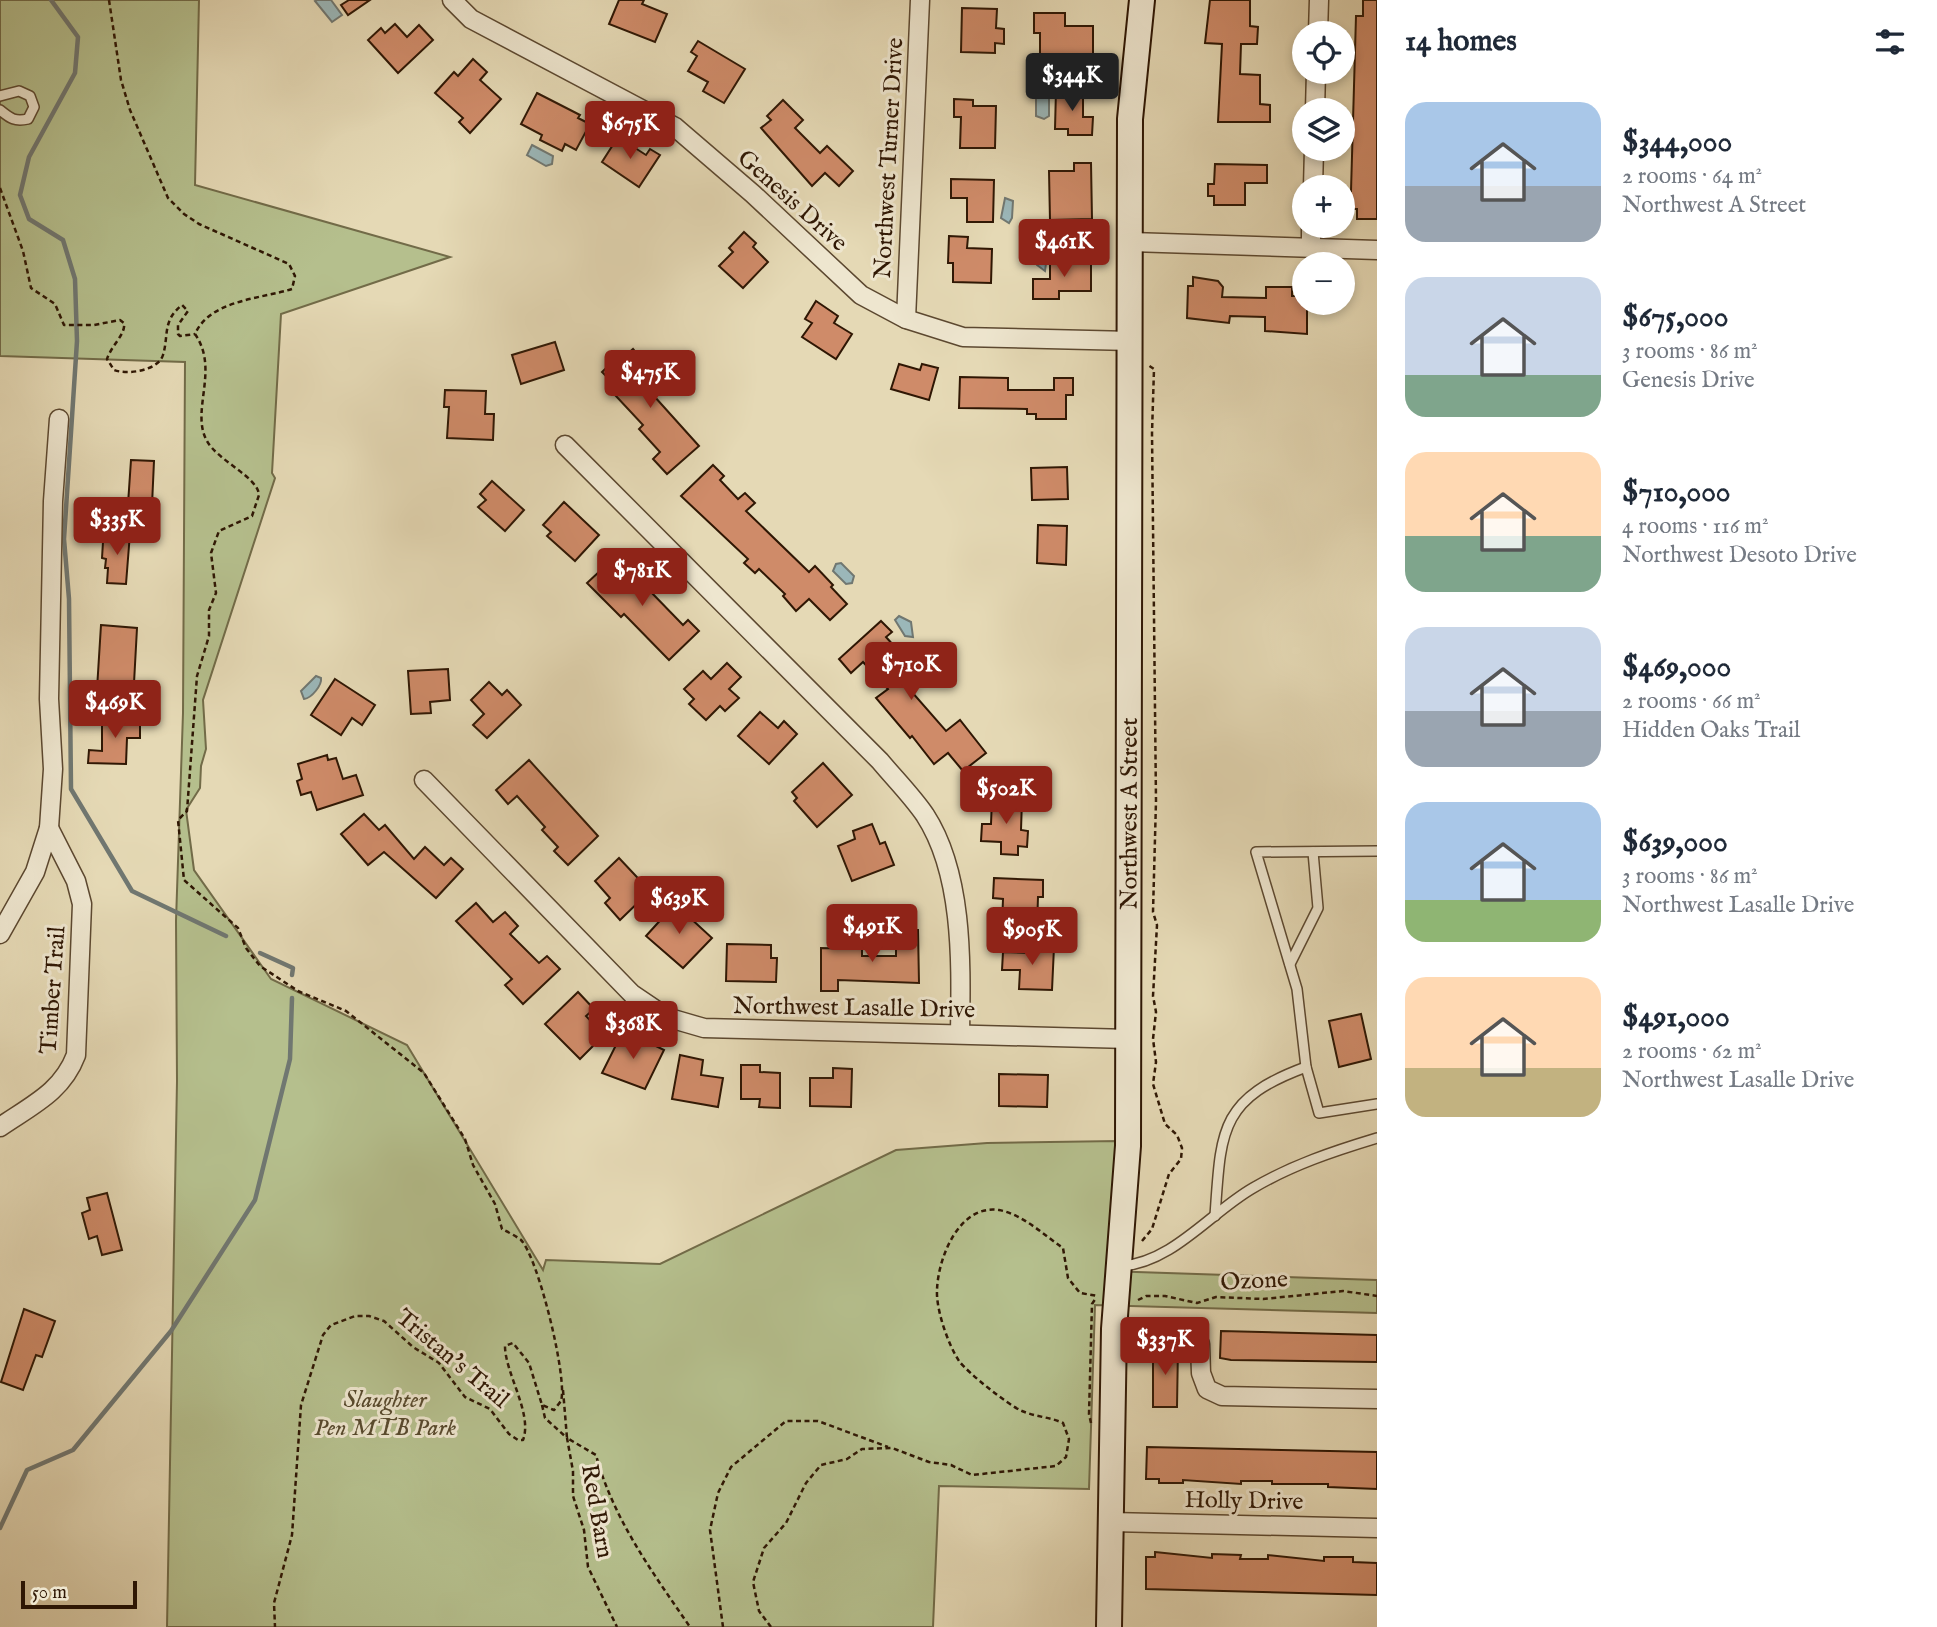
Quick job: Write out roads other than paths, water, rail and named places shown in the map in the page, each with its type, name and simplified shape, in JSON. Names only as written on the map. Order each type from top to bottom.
[{"type":"street","name":"Genesis Drive","points":[[452,0],[471,19],[674,127],[753,194],[861,295],[906,318],[962,337],[1131,341]]},
{"type":"street","name":"Northwest Turner Drive","points":[[906,318],[920,0]]},
{"type":"street","name":"Northwest A Street","points":[[1109,1627],[1114,1329],[1128,1146],[1130,119],[1142,0]]},
{"type":"street","points":[[1318,21],[1319,0]]},
{"type":"street","points":[[1311,238],[1311,248]]},
{"type":"street","points":[[1131,242],[1377,250]]},
{"type":"street","points":[[0,934],[35,872],[49,828],[53,769],[50,699],[53,501],[59,419]]},
{"type":"street","points":[[565,445],[880,761],[925,816],[947,869],[958,918],[960,1034]]},
{"type":"street","name":"Northwest Lasalle Drive","points":[[424,780],[632,994],[666,1017],[704,1028],[1129,1039]]},
{"type":"street","name":"Timber Trail","points":[[0,1127],[52,1092],[68,1075],[76,1055],[82,904],[76,881],[49,828]]},
{"type":"street","points":[[1114,1329],[1188,1334],[1200,1344],[1202,1373],[1207,1389],[1222,1396],[1377,1399]]},
{"type":"street","name":"Holly Drive","points":[[1111,1522],[1377,1528]]},
{"type":"lane","points":[[0,96],[11,91],[25,92],[30,96],[34,107],[27,119],[19,121],[12,120],[0,110]]},
{"type":"lane","points":[[1377,851],[1256,852],[1297,989],[1306,1067],[1319,1113],[1377,1104]]},
{"type":"lane","points":[[1290,964],[1318,908],[1313,852]]},
{"type":"lane","points":[[1215,1216],[1218,1168],[1229,1121],[1249,1095],[1270,1081],[1306,1067]]},
{"type":"lane","points":[[1120,1266],[1136,1265],[1170,1248],[1252,1188],[1322,1154],[1377,1138]]},
{"type":"water","points":[[331,0],[342,15],[332,22],[315,1]]},
{"type":"water","points":[[1064,66],[1086,66],[1091,69],[1091,76],[1067,77],[1062,70]]},
{"type":"water","points":[[1041,92],[1049,96],[1049,116],[1044,119],[1036,116],[1036,96]]},
{"type":"water","points":[[532,145],[553,156],[552,164],[546,166],[527,155]]},
{"type":"water","points":[[1005,198],[1013,201],[1009,223],[1001,218]]},
{"type":"water","points":[[1036,247],[1048,249],[1045,271],[1037,265]]},
{"type":"water","points":[[841,563],[854,576],[852,583],[846,584],[833,571],[836,564]]},
{"type":"water","points":[[899,616],[911,622],[913,637],[905,636],[895,620]]},
{"type":"water","points":[[316,676],[321,678],[318,687],[304,699],[301,691]]},
{"type":"waterway","points":[[51,0],[78,37],[75,73],[29,157],[20,195],[29,219],[63,240],[75,279],[77,341],[64,539],[69,599],[71,789],[132,891],[226,936]]},
{"type":"waterway","points":[[260,953],[293,968],[292,975]]},
{"type":"waterway","points":[[0,1528],[27,1470],[73,1450],[171,1331],[255,1200],[290,1059],[292,998]]},
{"type":"park label","name":"Slaughter Pen MTB Park","points":[[385,1413]]}]
